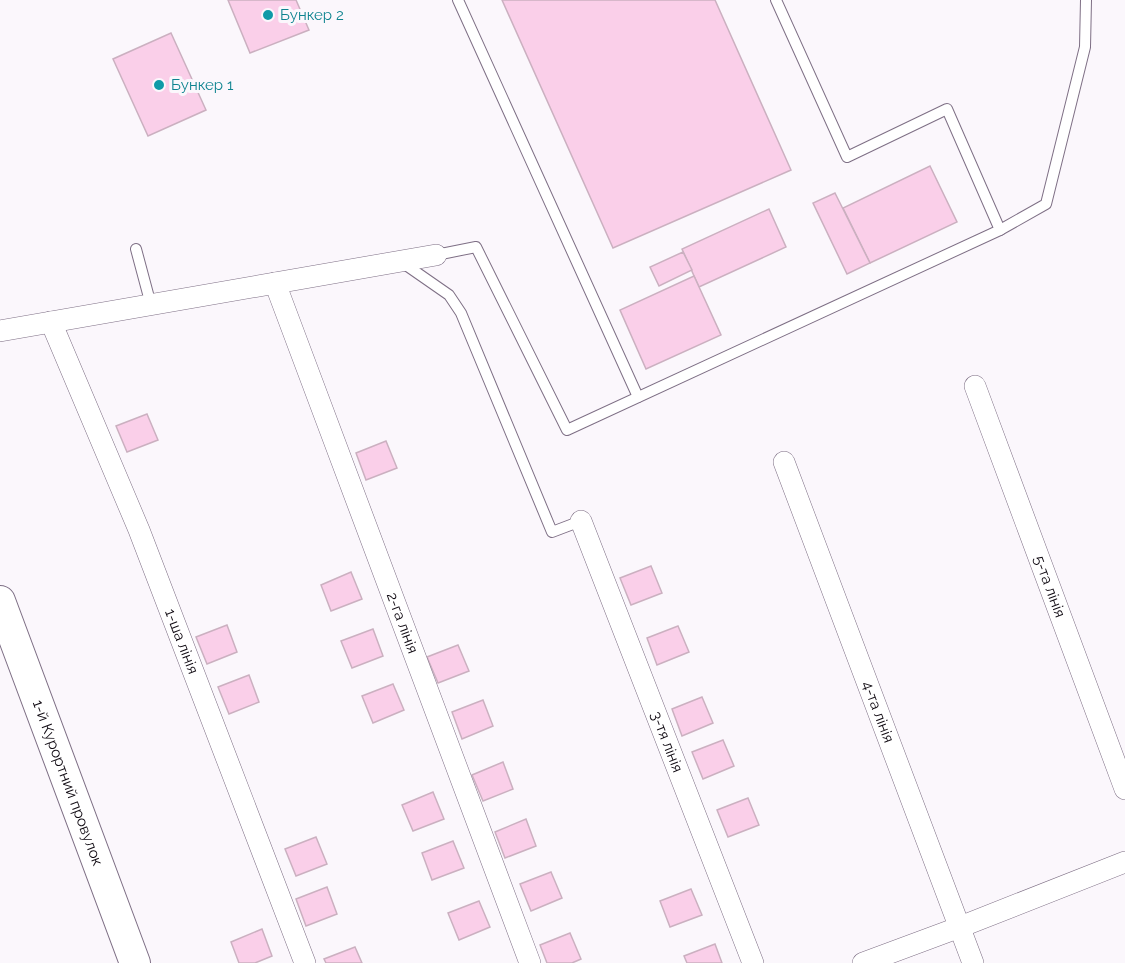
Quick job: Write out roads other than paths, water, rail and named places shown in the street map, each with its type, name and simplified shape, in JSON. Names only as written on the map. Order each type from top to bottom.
[{"type":"street","points":[[0,331],[435,255]]},
{"type":"street","name":"2-га лінія","points":[[275,283],[530,963]]},
{"type":"street","name":"1-ша лінія","points":[[51,322],[140,530],[305,963]]},
{"type":"street","name":"5-та лінія","points":[[975,386],[1125,789]]},
{"type":"street","name":"4-та лінія","points":[[784,462],[973,963]]},
{"type":"street","name":"3-тя лінія","points":[[581,521],[753,963]]},
{"type":"street","name":"1-й Курортний провулок","points":[[0,600],[135,963]]},
{"type":"street","points":[[863,963],[1125,862]]},
{"type":"lane","points":[[458,0],[638,397]]},
{"type":"lane","points":[[776,0],[848,157],[948,109],[1000,230]]},
{"type":"lane","points":[[435,255],[476,247],[567,430],[1000,230],[1046,204],[1085,47],[1086,0]]},
{"type":"lane","points":[[136,249],[151,305]]},
{"type":"lane","points":[[401,261],[449,295],[461,313],[552,532],[581,521]]},
{"type":"place","name":"Бункер 2","points":[[268,15]]},
{"type":"place","name":"Бункер 1","points":[[159,85]]}]
